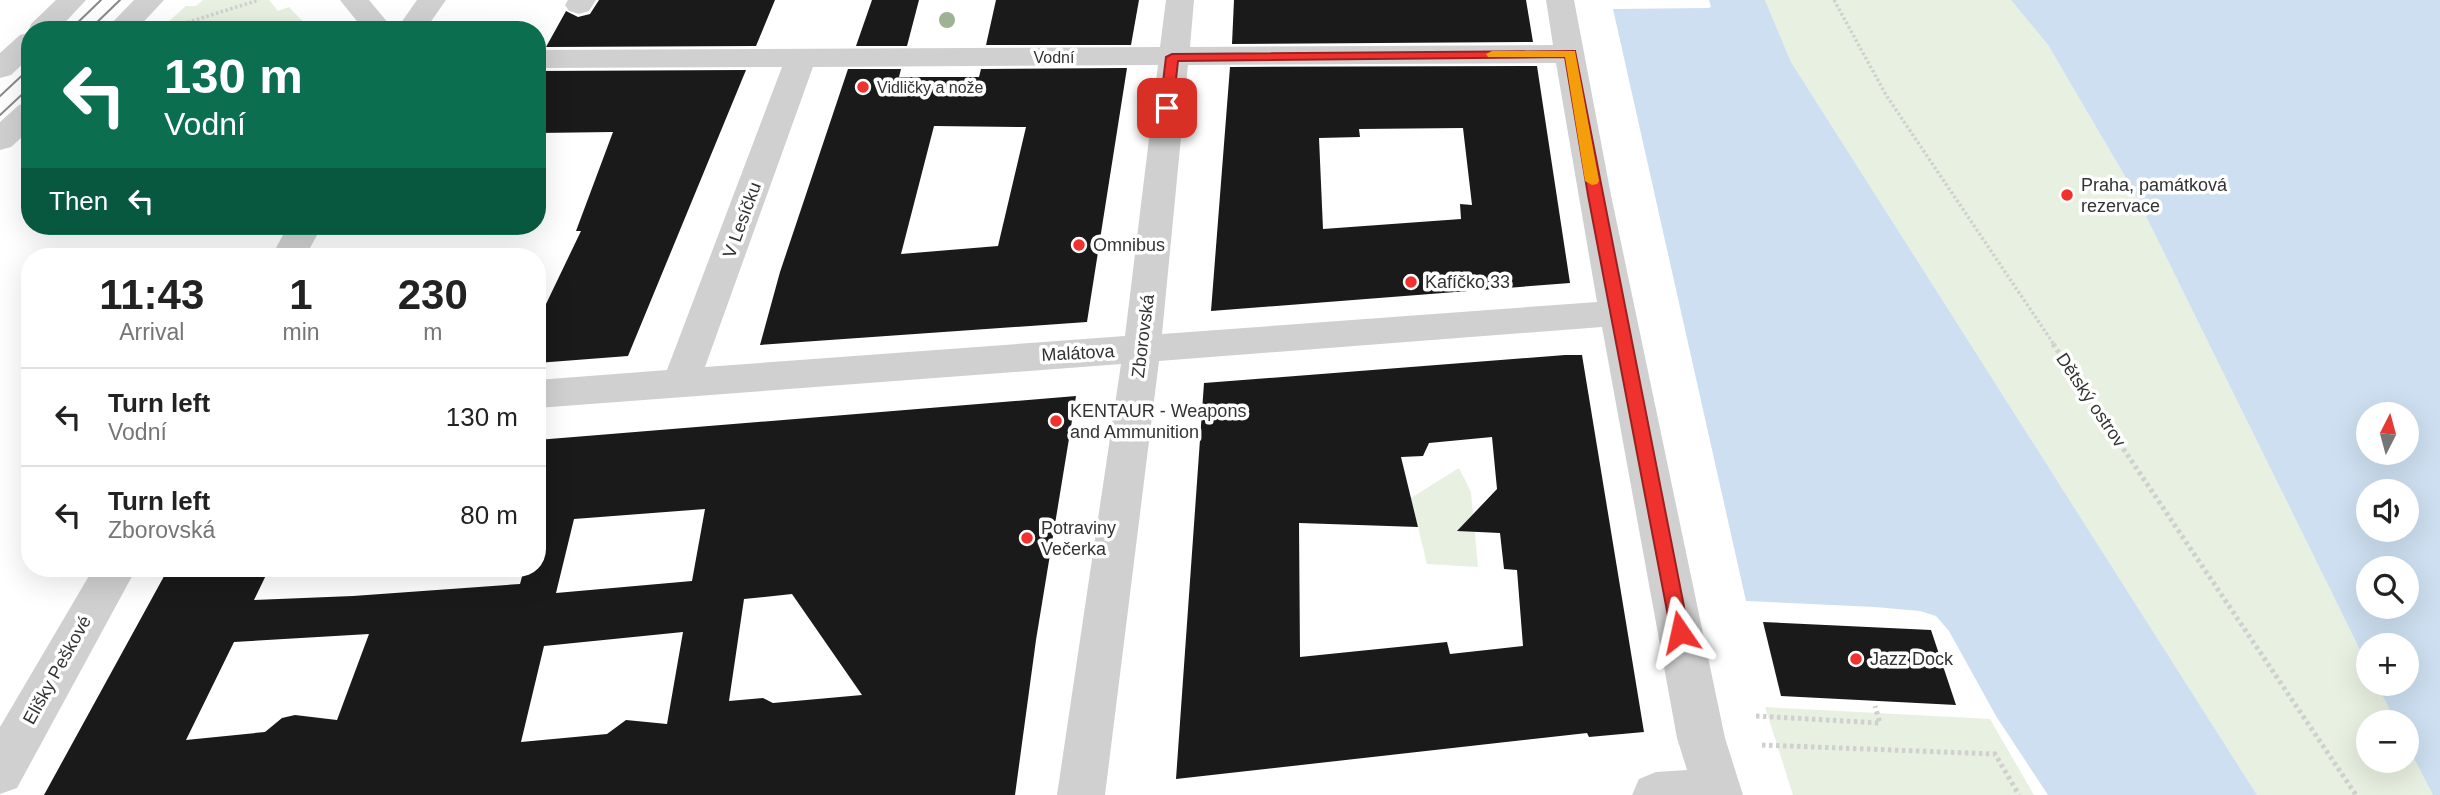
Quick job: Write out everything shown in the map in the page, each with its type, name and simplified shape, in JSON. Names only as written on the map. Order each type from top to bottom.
[{"type":"street","points":[[50,21],[72,0]]},
{"type":"street","points":[[128,21],[150,0]]},
{"type":"street","points":[[354,0],[372,21]]},
{"type":"street","points":[[417,21],[432,0]]},
{"type":"street","name":"Zborovská","points":[[1081,795],[1142,350],[1180,0]]},
{"type":"street","points":[[1560,0],[1594,195],[1701,738],[1718,792],[1656,795]]},
{"type":"street","points":[[0,69],[21,49]]},
{"type":"street","name":"Vodní","points":[[546,59],[1571,54]]},
{"type":"street","name":"V Lesíčku","points":[[681,382],[801,57]]},
{"type":"street","points":[[0,140],[21,120]]},
{"type":"street","name":"Malátova","points":[[546,393],[1142,350],[1199,342],[1619,313]]},
{"type":"street","name":"Elišky Peškové","points":[[0,772],[110,577]]},
{"type":"path","points":[[194,21],[259,0]]},
{"type":"path","name":"Dětský ostrov","points":[[1834,0],[1886,95],[2356,795]]},
{"type":"path","points":[[1756,716],[1880,723],[1875,706]]},
{"type":"path","points":[[1762,745],[1995,754],[2020,795]]},
{"type":"green space","points":[[203,0],[269,0],[278,11],[289,7],[302,21],[169,21],[186,6],[196,6]]},
{"type":"green space","points":[[1765,0],[2011,0],[2048,45],[2133,190],[2356,642],[2356,696],[2383,696],[2390,710],[2356,710],[2356,773],[2419,773],[2419,768],[2433,795],[2257,795],[1791,62]]},
{"type":"green space","points":[[1459,468],[1471,492],[1478,567],[1427,564],[1411,498]]},
{"type":"green space","points":[[1765,707],[1990,719],[2034,795],[1793,795]]},
{"type":"water","points":[[1709,0],[1765,0],[1791,62],[2257,795],[2048,795],[1996,716],[1949,631],[1936,616],[1920,611],[1875,607],[1746,601],[1613,9],[1708,8],[1711,7]]},
{"type":"water","points":[[2011,0],[2440,0],[2440,795],[2433,795],[2419,768],[2419,710],[2390,710],[2383,696],[2419,696],[2419,633],[2356,633],[2356,642],[2133,190],[2048,45]]},
{"type":"building","points":[[599,0],[775,0],[756,46],[546,47],[566,11],[578,17],[590,14]]},
{"type":"building","points":[[872,0],[919,0],[907,46],[856,46]]},
{"type":"building","points":[[996,0],[1139,0],[1131,45],[986,45]]},
{"type":"building","points":[[1234,0],[1526,0],[1533,42],[1232,44]]},
{"type":"building","points":[[1537,66],[1570,283],[1211,311],[1230,67]],"holes":[[[1463,128],[1472,205],[1460,204],[1461,219],[1323,229],[1319,138],[1360,137],[1359,129]]]},
{"type":"building","points":[[1127,68],[1087,322],[760,345],[780,272],[848,69],[901,69],[899,77],[979,77],[981,69]],"holes":[[[934,126],[1026,127],[998,246],[901,254]]]},
{"type":"building","points":[[746,70],[628,356],[546,362],[546,304],[581,231],[576,231],[613,132],[546,133],[546,71]]},
{"type":"building","points":[[1582,355],[1644,732],[1589,737],[1587,733],[1176,779],[1204,383]],"holes":[[[1492,437],[1497,489],[1457,531],[1500,533],[1504,569],[1517,570],[1523,646],[1450,654],[1447,642],[1300,657],[1299,523],[1418,527],[1401,457],[1423,456],[1429,443]]]},
{"type":"building","points":[[1076,396],[1036,640],[1015,795],[44,795],[164,577],[265,577],[254,600],[520,584],[522,577],[546,577],[546,439]],"holes":[[[705,509],[692,581],[556,593],[574,519]],[[792,594],[862,695],[773,703],[763,698],[729,701],[744,599]],[[683,632],[667,724],[626,720],[607,734],[521,742],[544,646]],[[369,634],[337,720],[295,715],[282,718],[265,732],[186,740],[234,642]]]},
{"type":"building","name":"Jazz Dock","points":[[1763,622],[1931,630],[1956,705],[1781,696]]},
{"type":"tram line","points":[[79,21],[101,0]]},
{"type":"tram line","points":[[98,21],[120,0]]},
{"type":"tram line","points":[[0,96],[21,76]]},
{"type":"tram line","points":[[0,115],[21,95]]},
{"type":"slow traffic","points":[[1492,54],[1571,54],[1592,181]]},
{"type":"place","name":"Vidličky a nože","points":[[863,87]]},
{"type":"place","name":"Praha, památková rezervace","points":[[2067,195]]},
{"type":"place","name":"Omnibus","points":[[1079,245]]},
{"type":"place","name":"Kafíčko 33","points":[[1411,282]]},
{"type":"place","name":"KENTAUR - Weapons and Ammunition","points":[[1056,421]]},
{"type":"place","name":"Potraviny Večerka","points":[[1027,538]]},
{"type":"place","name":"Jazz Dock","points":[[1856,659]]},
{"type":"route","points":[[1167,108],[1172,57],[1571,54],[1594,195],[1680,632]]}]
